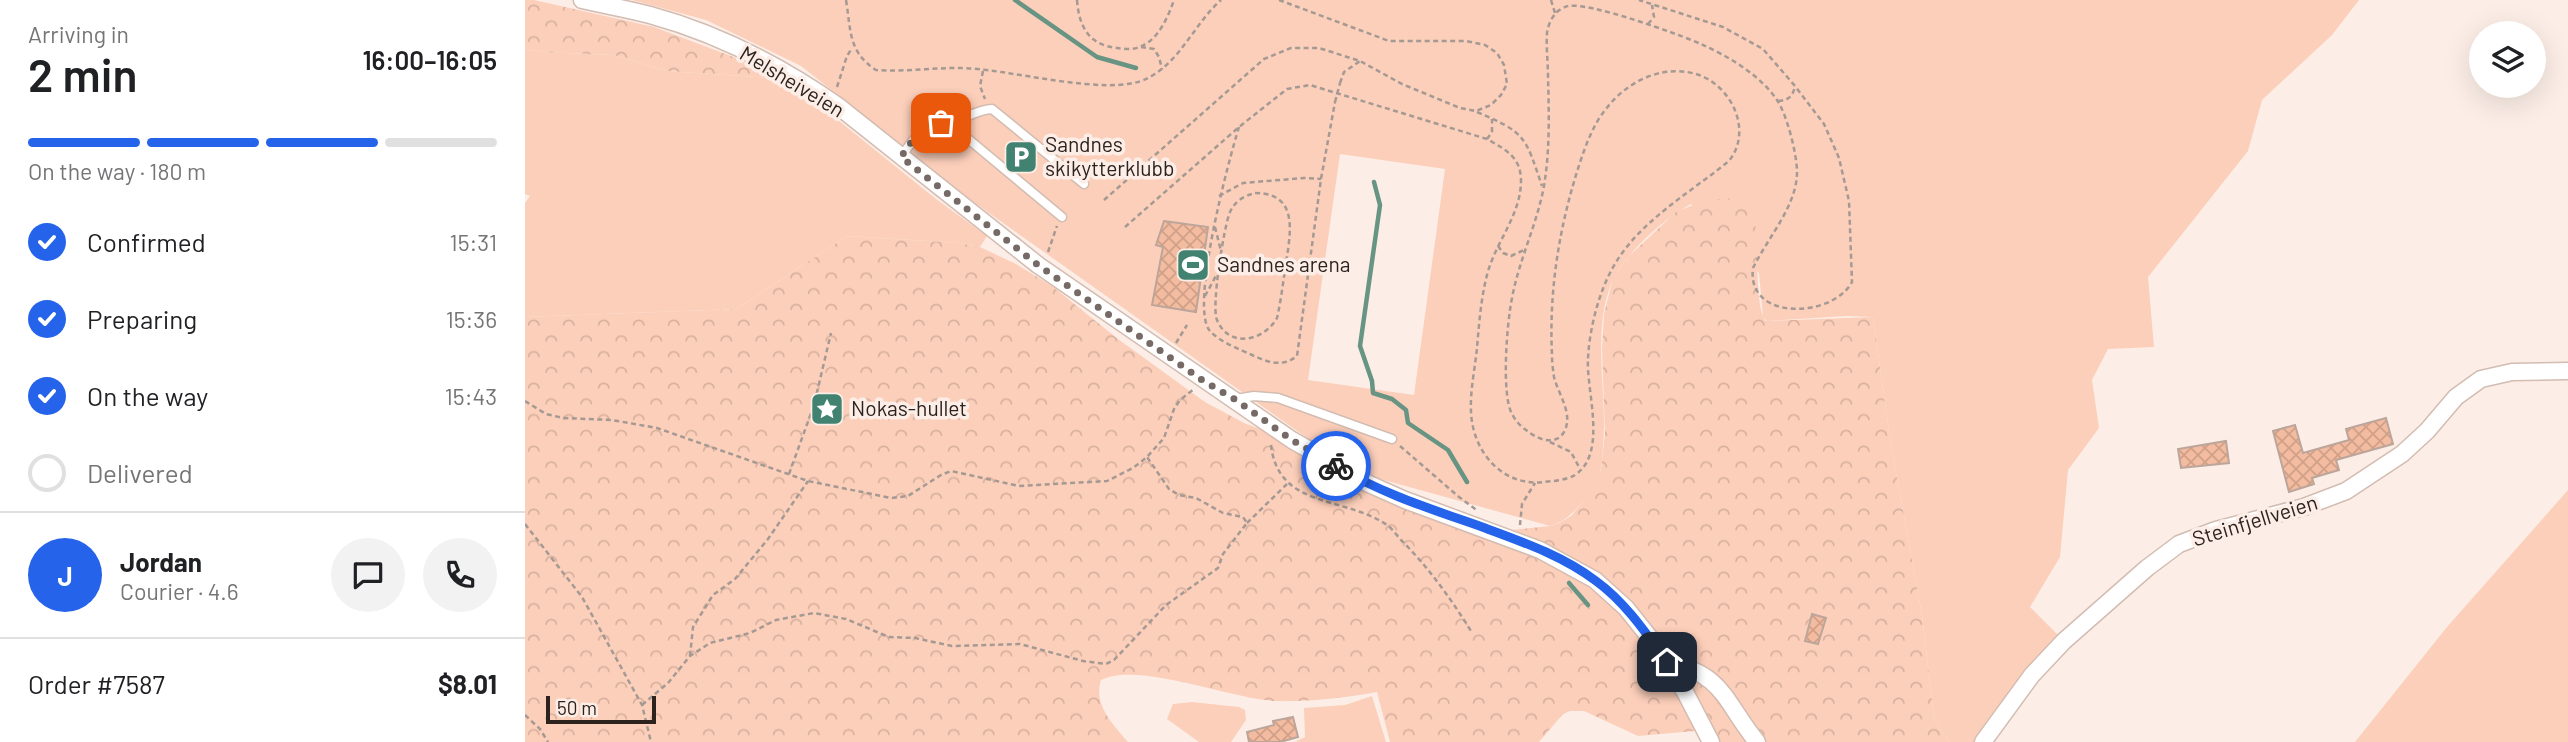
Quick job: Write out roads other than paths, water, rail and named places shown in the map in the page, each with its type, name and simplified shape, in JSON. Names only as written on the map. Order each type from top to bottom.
[{"type":"street","name":"Melsheiveien","points":[[582,0],[650,15],[699,31],[756,58],[826,97],[1038,265],[1202,380],[1316,455],[1369,484],[1522,542],[1574,566],[1612,593],[1638,623],[1685,691],[1711,742]]},
{"type":"street","name":"Steinfjellveien","points":[[1983,742],[2048,657],[2147,568],[2179,544],[2216,530],[2304,507],[2346,491],[2402,454],[2422,437],[2456,397],[2481,379],[2512,372],[2568,371]]},
{"type":"street","points":[[1667,662],[1688,666],[1706,675],[1724,694],[1757,742]]},
{"type":"lane","points":[[901,157],[931,124],[964,119],[988,108],[1084,184]]},
{"type":"lane","points":[[949,123],[1062,217]]},
{"type":"lane","points":[[1236,400],[1254,396],[1278,397],[1392,439]]},
{"type":"waterway","points":[[1015,0],[1097,57],[1136,68]]},
{"type":"waterway","points":[[1374,182],[1380,205],[1360,346],[1372,381],[1373,393],[1392,399],[1406,410],[1408,423],[1448,450],[1467,482]]},
{"type":"waterway","points":[[1569,583],[1588,605]]},
{"type":"place","name":"Sandnes skikytterklubb","points":[[1021,157]]},
{"type":"place","name":"Sandnes arena","points":[[1193,265]]},
{"type":"place","name":"Nokas-hullet","points":[[827,409]]}]
